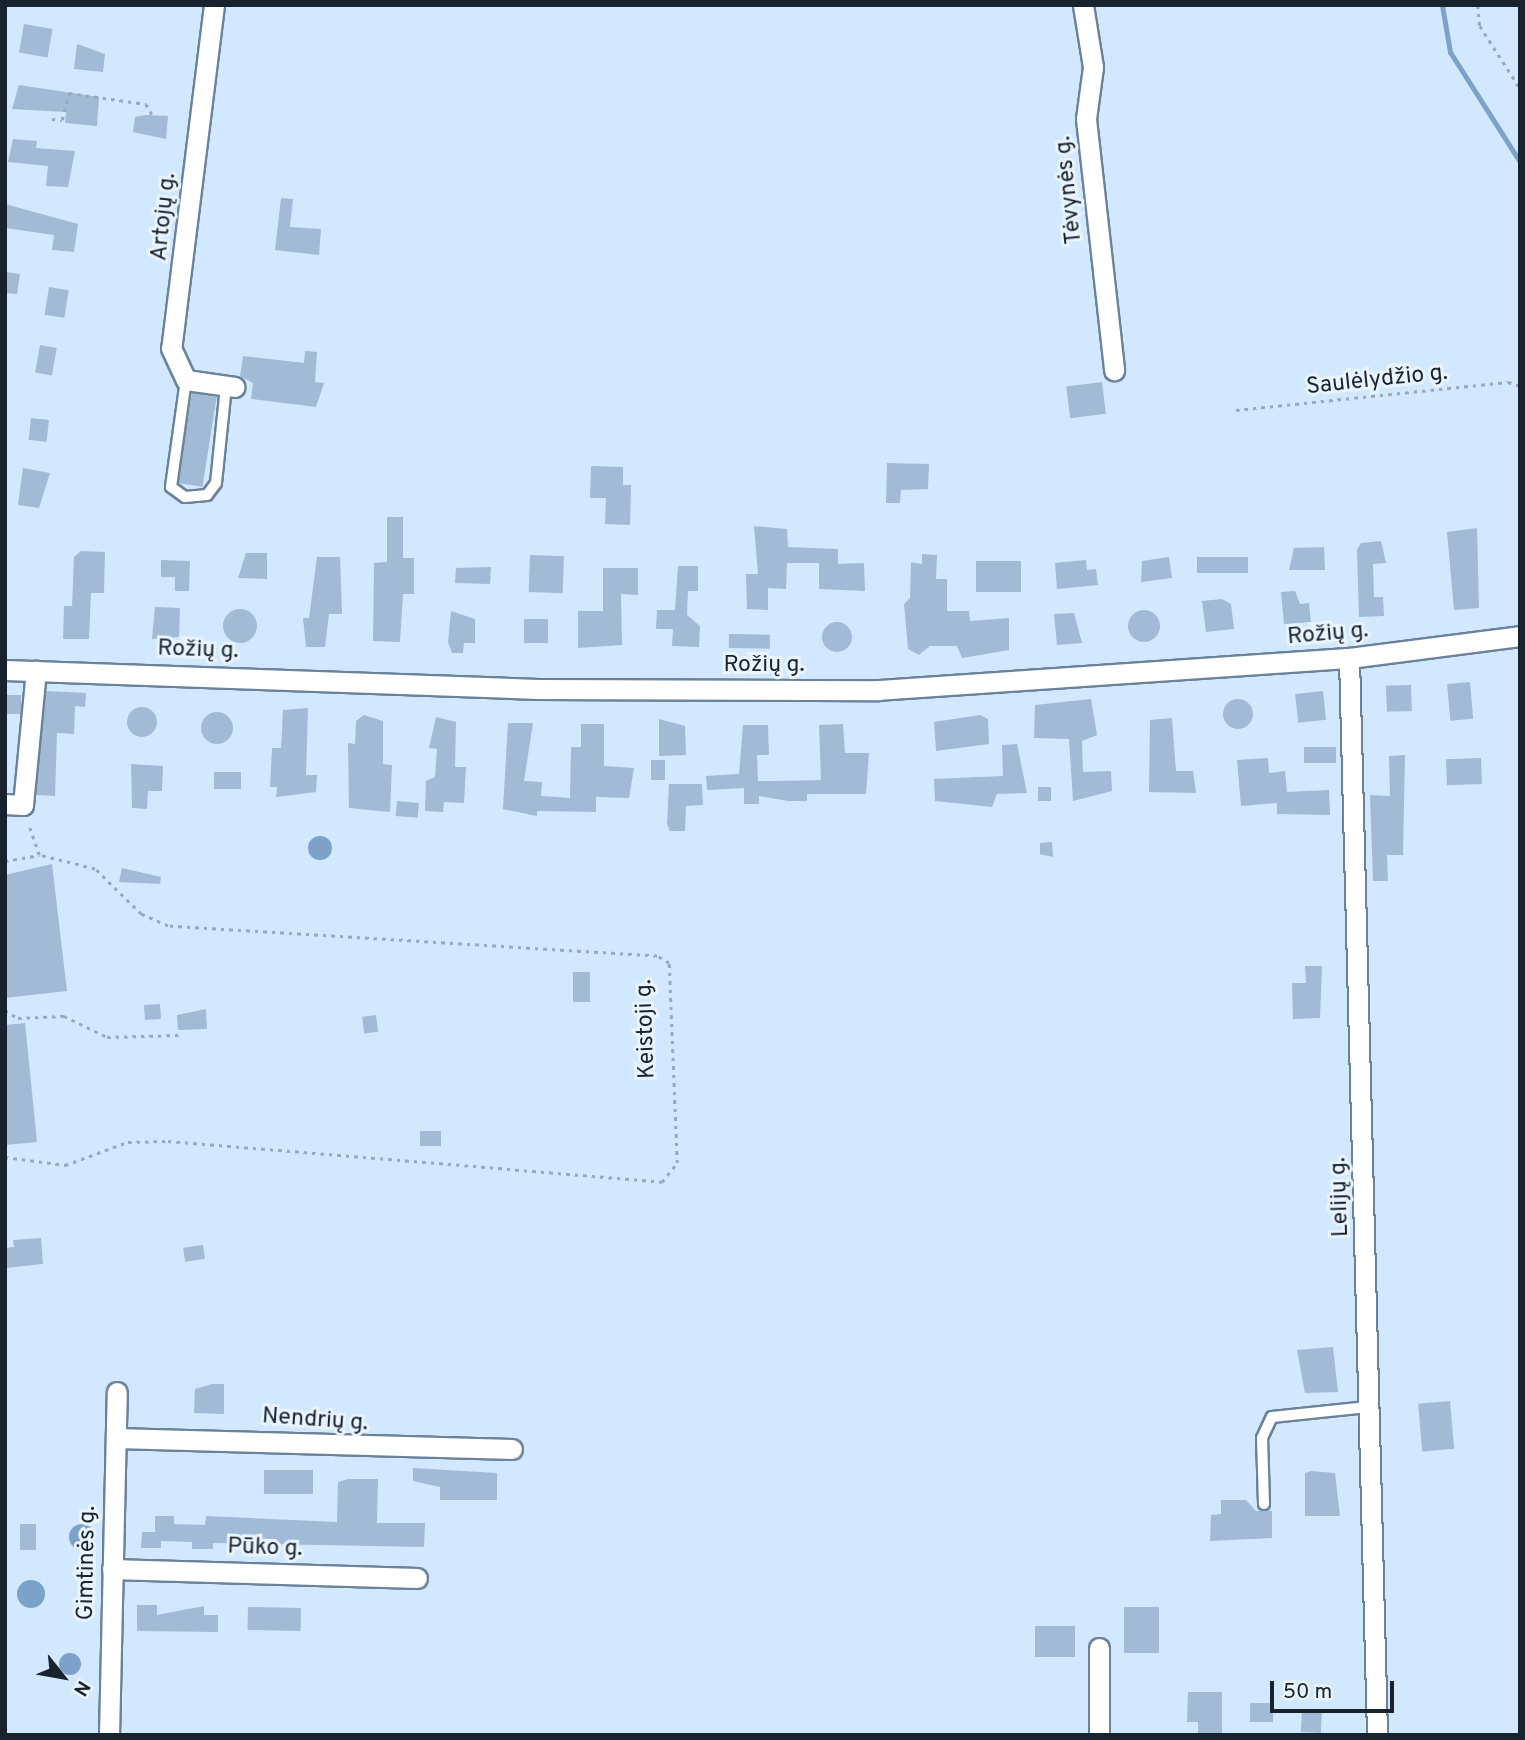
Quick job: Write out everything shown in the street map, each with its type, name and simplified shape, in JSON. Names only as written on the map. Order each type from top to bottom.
[{"type":"street","name":"Artojų g.","points":[[186,380],[171,341],[187,259],[214,5]]},
{"type":"street","name":"Tėvynės g.","points":[[1083,5],[1093,67],[1086,119],[1114,370]]},
{"type":"street","points":[[186,380],[231,387]]},
{"type":"street","name":"Rožių g.","points":[[5,670],[538,689],[878,690],[1349,658],[1520,636]]},
{"type":"street","name":"Lelijų g.","points":[[1349,658],[1377,1735]]},
{"type":"street","points":[[14,804],[36,671]]},
{"type":"street","name":"Gimtinės g.","points":[[109,1735],[117,1392]]},
{"type":"street","name":"Nendrių g.","points":[[116,1438],[512,1449]]},
{"type":"street","name":"Pūko g.","points":[[112,1569],[416,1577]]},
{"type":"street","points":[[1099,1648],[1099,1735]]},
{"type":"lane","points":[[186,380],[171,487],[185,497],[206,495],[216,483],[231,387]]},
{"type":"lane","points":[[1264,1504],[1262,1438],[1269,1420],[1367,1407]]},
{"type":"path","points":[[1478,5],[1480,26],[1520,88]]},
{"type":"path","points":[[52,119],[62,120],[69,93],[146,104],[153,116]]},
{"type":"path","name":"Saulėlydžio g.","points":[[1236,410],[1520,386]]},
{"type":"path","points":[[5,861],[39,855],[14,804]]},
{"type":"path","name":"Keistoji g.","points":[[5,1157],[65,1166],[128,1142],[167,1141],[662,1182],[677,1164],[669,963],[657,956],[183,929],[141,914],[95,869],[39,855]]},
{"type":"path","points":[[5,1010],[18,1018],[64,1016],[107,1037],[181,1035]]},
{"type":"water","points":[[320,836],[329,839],[332,848],[329,857],[320,860],[311,857],[308,848],[311,839]]},
{"type":"water","points":[[82,1524],[91,1528],[95,1537],[91,1546],[82,1550],[73,1546],[69,1537],[73,1528]]},
{"type":"water","points":[[31,1580],[41,1584],[45,1594],[41,1604],[31,1608],[21,1604],[17,1594],[21,1584]]},
{"type":"water","points":[[70,1653],[78,1656],[81,1664],[78,1672],[70,1675],[62,1672],[59,1664],[62,1656]]},
{"type":"building","points":[[24,24],[53,29],[48,58],[19,53]]},
{"type":"building","points":[[77,44],[105,54],[103,72],[74,69]]},
{"type":"building","points":[[19,85],[99,97],[97,126],[65,123],[66,112],[12,109]]},
{"type":"building","points":[[168,116],[166,139],[133,132],[135,117]]},
{"type":"building","points":[[13,139],[37,141],[36,148],[75,151],[68,187],[46,186],[48,166],[8,162]]},
{"type":"building","points":[[281,198],[293,199],[290,227],[321,229],[319,255],[275,250]]},
{"type":"building","points":[[5,204],[78,224],[74,252],[52,250],[54,235],[5,228]]},
{"type":"building","points":[[5,272],[20,274],[17,294],[5,293]]},
{"type":"building","points":[[49,287],[69,290],[64,318],[45,315]]},
{"type":"building","points":[[40,345],[57,348],[52,376],[35,373]]},
{"type":"building","points":[[305,351],[317,352],[315,382],[324,383],[316,407],[251,399],[253,383],[240,376],[243,356],[304,363]]},
{"type":"building","points":[[1102,382],[1106,414],[1070,418],[1066,386]]},
{"type":"building","points":[[192,393],[217,397],[202,487],[178,483]]},
{"type":"building","points":[[31,418],[49,420],[47,442],[29,440]]},
{"type":"building","points":[[887,463],[929,464],[928,489],[901,490],[900,503],[886,503]]},
{"type":"building","points":[[591,466],[623,467],[623,485],[631,485],[630,525],[605,524],[606,498],[590,498]]},
{"type":"building","points":[[23,468],[50,473],[39,508],[18,505]]},
{"type":"building","points":[[387,517],[403,517],[403,558],[414,558],[414,594],[403,594],[400,642],[373,641],[374,563],[387,562]]},
{"type":"building","points":[[754,526],[787,529],[788,547],[838,549],[838,564],[864,563],[865,591],[819,589],[819,563],[787,563],[786,589],[768,588],[768,610],[747,609],[746,574],[758,574]]},
{"type":"building","points":[[1477,528],[1479,608],[1454,610],[1447,532]]},
{"type":"building","points":[[1381,541],[1386,563],[1373,564],[1374,597],[1383,597],[1384,616],[1359,617],[1357,550],[1361,543]]},
{"type":"building","points":[[1324,547],[1325,570],[1289,570],[1294,548]]},
{"type":"building","points":[[81,551],[105,552],[104,593],[91,593],[89,639],[63,639],[64,606],[72,606],[74,557]]},
{"type":"building","points":[[246,553],[267,553],[267,579],[238,578]]},
{"type":"building","points":[[922,554],[937,555],[936,579],[947,579],[947,611],[969,611],[970,621],[1009,618],[1009,650],[962,658],[957,646],[930,646],[919,655],[908,649],[904,604],[910,598],[911,562],[922,564]]},
{"type":"building","points":[[530,555],[564,556],[563,593],[529,592]]},
{"type":"building","points":[[317,557],[340,557],[342,614],[329,614],[325,647],[306,647],[303,618],[309,618]]},
{"type":"building","points":[[1169,557],[1172,578],[1141,582],[1142,561]]},
{"type":"building","points":[[1197,557],[1248,557],[1248,573],[1197,573]]},
{"type":"building","points":[[161,560],[190,561],[189,591],[175,591],[175,577],[161,577]]},
{"type":"building","points":[[1086,560],[1087,570],[1096,569],[1098,585],[1057,589],[1055,563]]},
{"type":"building","points":[[976,561],[1021,561],[1021,592],[976,592]]},
{"type":"building","points":[[678,566],[698,566],[698,591],[688,591],[687,615],[700,626],[699,647],[672,646],[673,629],[656,629],[657,610],[675,610]]},
{"type":"building","points":[[491,567],[490,584],[455,583],[456,568]]},
{"type":"building","points":[[603,568],[638,568],[638,595],[621,594],[622,645],[578,648],[578,611],[603,611]]},
{"type":"building","points":[[1295,591],[1300,604],[1309,603],[1311,622],[1284,624],[1281,592]]},
{"type":"building","points":[[1222,599],[1231,604],[1234,629],[1206,632],[1202,601]]},
{"type":"building","points":[[155,607],[180,608],[179,637],[152,639]]},
{"type":"building","points":[[240,609],[252,614],[257,626],[252,638],[240,643],[228,638],[223,626],[228,614]]},
{"type":"building","points":[[1144,610],[1155,615],[1160,626],[1155,637],[1144,642],[1133,637],[1128,626],[1133,615]]},
{"type":"building","points":[[451,611],[475,619],[475,643],[464,643],[463,653],[452,653],[448,642]]},
{"type":"building","points":[[1074,613],[1082,643],[1057,645],[1054,614]]},
{"type":"building","points":[[524,619],[548,619],[548,643],[524,643]]},
{"type":"building","points":[[837,622],[848,626],[852,637],[848,648],[837,652],[826,648],[822,637],[826,626]]},
{"type":"building","points":[[729,634],[770,635],[770,649],[729,648]]},
{"type":"building","points":[[1470,682],[1473,719],[1450,721],[1447,684]]},
{"type":"building","points":[[1411,685],[1412,711],[1387,712],[1386,686]]},
{"type":"building","points":[[46,691],[86,693],[85,707],[75,706],[74,734],[57,733],[55,796],[36,795]]},
{"type":"building","points":[[1323,691],[1326,720],[1298,723],[1295,694]]},
{"type":"building","points":[[6,695],[21,695],[21,714],[6,714]]},
{"type":"building","points":[[1091,699],[1097,735],[1082,741],[1083,772],[1111,771],[1112,791],[1073,801],[1069,739],[1034,738],[1035,705]]},
{"type":"building","points":[[1238,699],[1249,703],[1253,714],[1249,725],[1238,729],[1227,725],[1223,714],[1227,703]]},
{"type":"building","points":[[142,707],[153,711],[157,722],[153,733],[142,737],[131,733],[127,722],[131,711]]},
{"type":"building","points":[[308,708],[306,775],[317,775],[316,792],[276,797],[277,787],[270,787],[272,748],[281,748],[283,710]]},
{"type":"building","points":[[217,712],[228,717],[233,728],[228,739],[217,744],[206,739],[201,728],[206,717]]},
{"type":"building","points":[[364,715],[383,721],[383,764],[392,765],[390,812],[349,808],[348,743],[355,744],[356,721]]},
{"type":"building","points":[[980,715],[988,719],[989,744],[936,751],[934,722]]},
{"type":"building","points":[[436,717],[456,722],[455,767],[466,767],[464,803],[444,802],[443,812],[425,811],[426,781],[435,777],[437,749],[429,748]]},
{"type":"building","points":[[1172,718],[1176,771],[1193,771],[1196,793],[1149,792],[1150,720]]},
{"type":"building","points":[[659,719],[685,726],[686,755],[659,756]]},
{"type":"building","points":[[508,723],[533,723],[524,781],[542,782],[541,796],[570,798],[571,747],[581,747],[581,724],[604,724],[604,766],[634,768],[629,798],[596,797],[596,812],[537,811],[537,816],[503,809]]},
{"type":"building","points":[[843,724],[845,753],[869,753],[866,794],[807,794],[807,801],[759,796],[759,804],[744,804],[744,788],[707,790],[706,776],[739,774],[743,725],[768,725],[769,755],[757,755],[758,781],[775,781],[821,780],[819,725]]},
{"type":"building","points":[[1017,744],[1027,793],[997,794],[992,807],[935,801],[934,779],[1003,776],[1002,745]]},
{"type":"building","points":[[1304,747],[1336,747],[1336,763],[1304,763]]},
{"type":"building","points":[[1405,755],[1403,855],[1387,855],[1388,881],[1373,881],[1370,795],[1390,796],[1389,756]]},
{"type":"building","points":[[1268,758],[1269,773],[1285,771],[1287,792],[1329,790],[1330,815],[1277,814],[1277,803],[1241,806],[1237,760]]},
{"type":"building","points":[[1481,758],[1482,784],[1447,785],[1446,759]]},
{"type":"building","points":[[651,760],[665,760],[665,780],[651,780]]},
{"type":"building","points":[[131,764],[163,766],[162,791],[148,791],[147,809],[132,808]]},
{"type":"building","points":[[214,772],[241,772],[241,789],[214,789]]},
{"type":"building","points":[[669,784],[702,784],[703,805],[686,806],[685,831],[670,831],[667,824]]},
{"type":"building","points":[[1038,787],[1051,787],[1051,801],[1038,801]]},
{"type":"building","points":[[397,801],[419,803],[418,818],[396,816]]},
{"type":"building","points":[[1052,842],[1053,857],[1040,854],[1040,843]]},
{"type":"building","points":[[52,864],[67,991],[5,998],[5,875]]},
{"type":"building","points":[[122,868],[161,877],[160,884],[119,882]]},
{"type":"building","points":[[1305,966],[1322,966],[1320,1018],[1293,1019],[1292,983],[1306,983]]},
{"type":"building","points":[[573,972],[590,972],[590,1002],[573,1002]]},
{"type":"building","points":[[160,1004],[161,1019],[145,1020],[144,1005]]},
{"type":"building","points":[[206,1009],[207,1029],[178,1030],[177,1015]]},
{"type":"building","points":[[376,1015],[378,1032],[364,1034],[362,1017]]},
{"type":"building","points":[[25,1023],[37,1142],[5,1145],[5,1025]]},
{"type":"building","points":[[420,1131],[441,1131],[441,1146],[420,1146]]},
{"type":"building","points":[[41,1238],[43,1264],[6,1268],[5,1248],[14,1247],[13,1240]]},
{"type":"building","points":[[203,1245],[205,1259],[185,1262],[183,1248]]},
{"type":"building","points":[[1333,1347],[1338,1392],[1305,1393],[1297,1350]]},
{"type":"building","points":[[224,1384],[224,1414],[194,1413],[195,1389]]},
{"type":"building","points":[[1450,1401],[1454,1449],[1422,1452],[1418,1404]]},
{"type":"building","points":[[413,1468],[497,1473],[497,1500],[440,1500],[440,1487],[413,1481]]},
{"type":"building","points":[[264,1470],[313,1470],[313,1494],[264,1494]]},
{"type":"building","points":[[1305,1473],[1335,1473],[1340,1516],[1305,1516]]},
{"type":"building","points":[[348,1479],[378,1479],[377,1523],[425,1523],[424,1547],[213,1543],[213,1549],[192,1549],[192,1542],[161,1541],[161,1548],[141,1548],[142,1532],[155,1532],[155,1516],[174,1516],[174,1524],[205,1525],[206,1516],[337,1522],[338,1482]]},
{"type":"building","points":[[1221,1500],[1246,1500],[1256,1511],[1272,1511],[1272,1538],[1210,1541],[1211,1515],[1221,1514]]},
{"type":"building","points":[[20,1524],[36,1524],[36,1550],[20,1550]]},
{"type":"building","points":[[137,1605],[157,1605],[157,1615],[204,1606],[204,1615],[218,1615],[218,1632],[137,1631]]},
{"type":"building","points":[[248,1607],[301,1608],[301,1631],[248,1630]]},
{"type":"building","points":[[1124,1607],[1159,1607],[1159,1653],[1124,1653]]},
{"type":"building","points":[[1035,1626],[1075,1626],[1075,1657],[1035,1657]]},
{"type":"building","points":[[1188,1692],[1222,1692],[1222,1735],[1198,1735],[1198,1722],[1187,1722]]},
{"type":"building","points":[[1250,1703],[1273,1703],[1273,1722],[1250,1722]]},
{"type":"building","points":[[1302,1710],[1322,1711],[1321,1733],[1301,1732]]},
{"type":"waterway","points":[[1442,5],[1450,52],[1520,162]]}]
